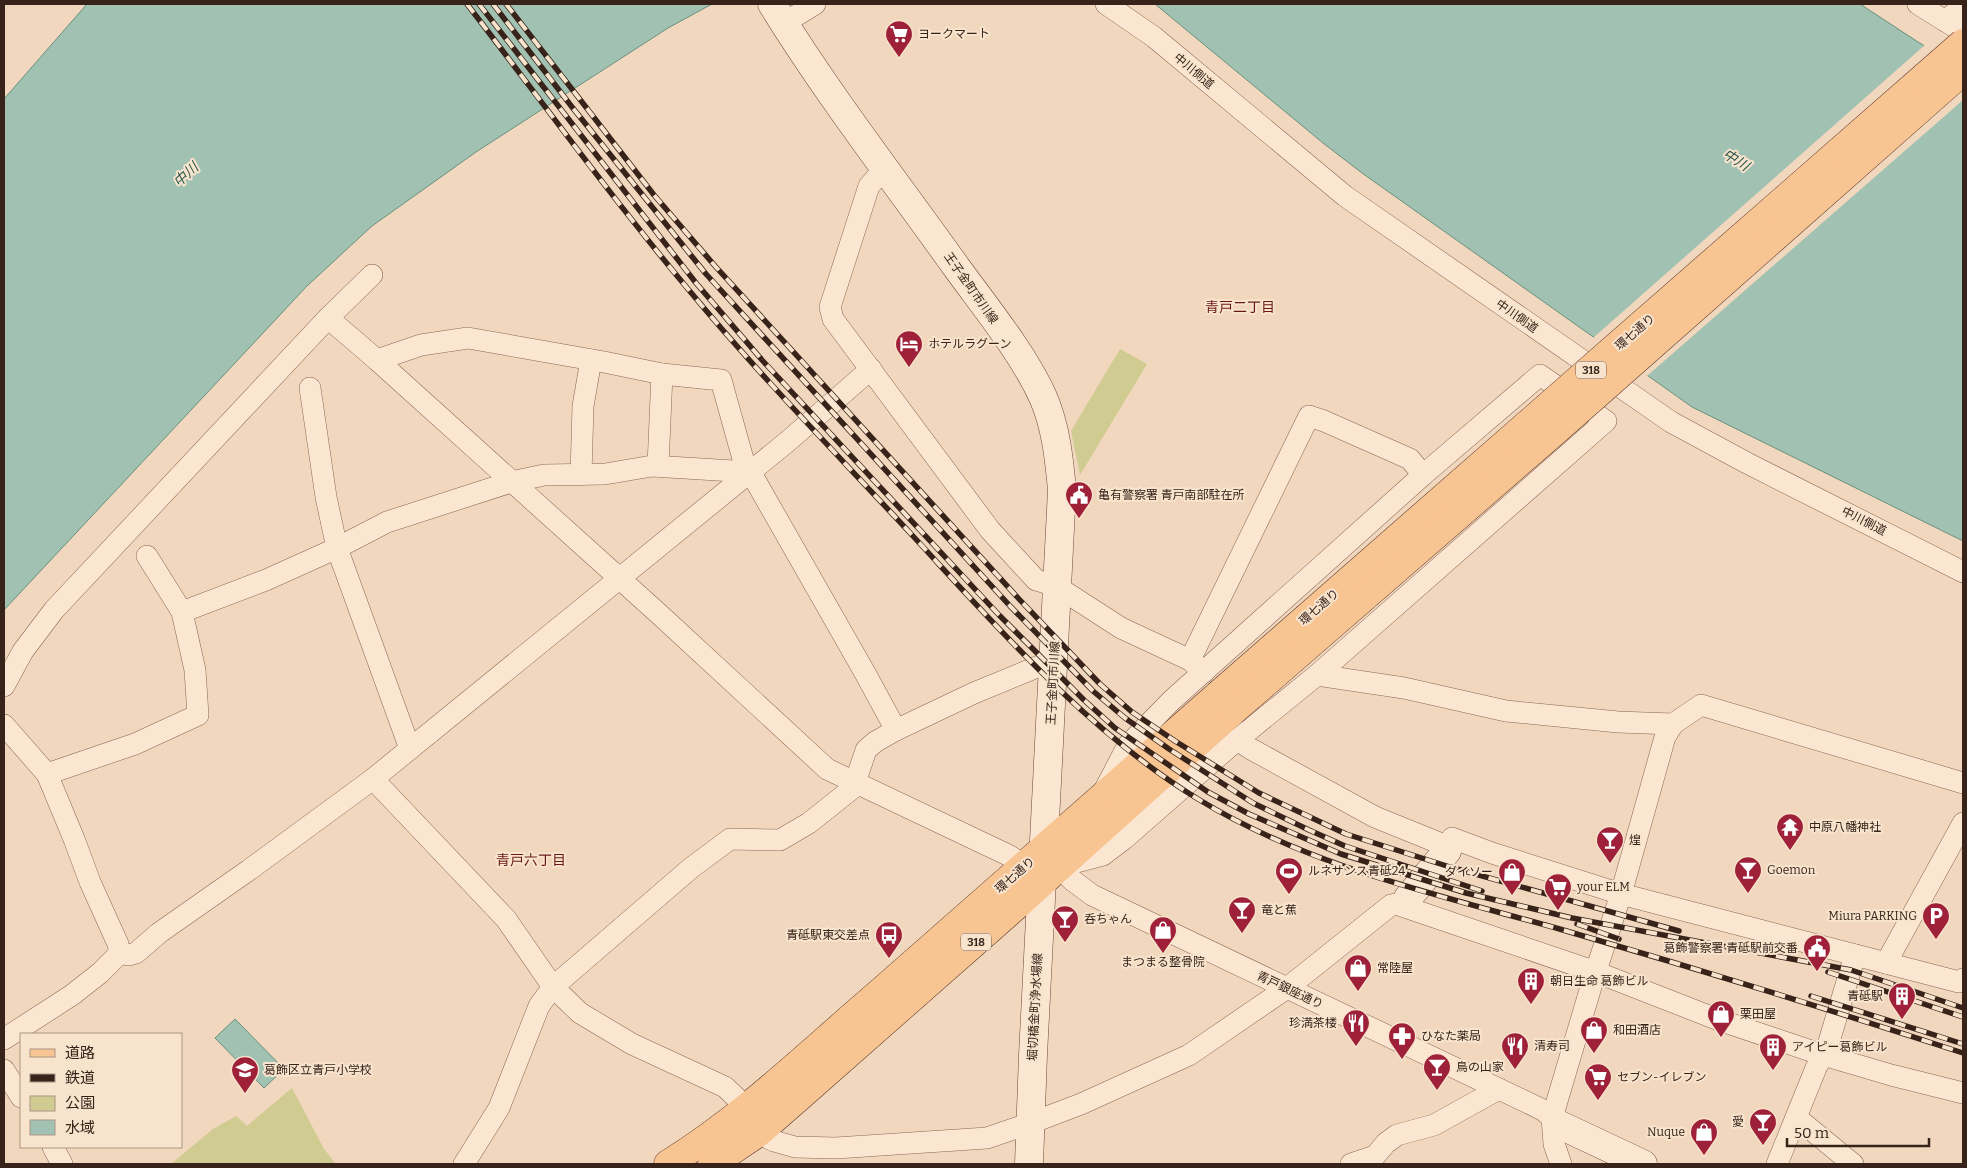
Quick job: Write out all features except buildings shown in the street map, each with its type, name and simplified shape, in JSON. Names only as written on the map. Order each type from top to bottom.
[{"type":"main road","name":"王子金町市川線","points":[[778,13],[884,168],[996,323],[1032,377],[1052,420],[1059,450],[1062,490],[1042,867]]},
{"type":"main road","name":"環七通り","points":[[712,1164],[758,1133],[1042,867],[1963,43]]},
{"type":"main road","name":"環七通り","points":[[668,1164],[691,1150],[746,1107],[1042,867],[1099,799],[1226,703],[1552,434],[1963,71]]},
{"type":"main road","points":[[1405,902],[1448,849]]},
{"type":"main road","name":"堀切橋金町浄水場線","points":[[1029,1164],[1042,867]]},
{"type":"main road","points":[[1556,1121],[1643,1164]]},
{"type":"street","points":[[778,13],[815,4]]},
{"type":"street","name":"中川側道","points":[[1106,4],[1154,37],[1345,196],[1671,422],[1747,463],[1963,572]]},
{"type":"street","points":[[1918,4],[1954,26],[1963,6]]},
{"type":"street","points":[[884,168],[869,186],[830,307],[833,319],[990,530],[1036,580],[1056,586],[1121,628],[1197,666]]},
{"type":"street","points":[[4,686],[23,651],[54,610],[328,318],[372,275]]},
{"type":"street","name":"青戸銀座通り","points":[[328,318],[377,360],[827,769],[1008,855],[1042,867],[1092,895],[1543,1110],[1556,1121]]},
{"type":"street","points":[[377,360],[420,345],[468,338],[662,374],[721,380],[743,459],[866,673],[896,730]]},
{"type":"street","points":[[581,475],[583,406],[591,360]]},
{"type":"street","points":[[120,953],[129,955],[136,953],[159,933],[373,779],[750,472],[871,369]]},
{"type":"street","points":[[658,466],[662,374]]},
{"type":"street","points":[[1042,867],[1103,855],[1237,740],[1317,675],[1606,421],[1540,375],[1197,666]]},
{"type":"street","points":[[310,388],[326,497],[337,548],[410,749]]},
{"type":"street","points":[[1099,799],[1128,745],[1172,700],[1197,666],[1309,416],[1410,459],[1423,475]]},
{"type":"street","points":[[182,612],[266,580],[337,548],[387,522],[511,482],[544,475],[605,474],[652,466],[750,472]]},
{"type":"street","points":[[47,774],[135,744],[198,715],[195,670],[182,612],[147,556]]},
{"type":"street","points":[[464,1164],[499,1108],[539,1006],[553,987],[691,868],[730,839],[780,840],[809,823],[857,783],[866,750],[896,730],[974,693],[1054,660]]},
{"type":"street","points":[[1317,675],[1404,688],[1506,711],[1618,722],[1673,724]]},
{"type":"street","points":[[1561,1164],[1554,1144],[1556,1121],[1596,972],[1621,894],[1664,737],[1673,724],[1701,705],[1963,783]]},
{"type":"street","points":[[4,725],[47,774],[90,882],[118,944],[120,953]]},
{"type":"street","points":[[1237,740],[1259,754],[1375,817],[1448,849],[1452,838],[1492,853],[1621,894],[1959,982],[1963,979]]},
{"type":"street","points":[[373,779],[506,918],[553,987],[580,1013],[632,1044],[725,1087],[746,1107]]},
{"type":"street","points":[[1886,963],[1963,823]]},
{"type":"street","points":[[758,1133],[774,1141],[795,1147],[836,1148],[987,1138],[1030,1123],[1081,1104],[1190,1055],[1287,988],[1391,905],[1405,902],[1596,972],[1719,1020],[1823,1055],[1890,1075],[1963,1093]]},
{"type":"street","points":[[4,1039],[72,995],[100,973],[120,953]]},
{"type":"street","points":[[1777,1164],[1828,1045],[1855,955]]},
{"type":"street","points":[[4,1070],[20,1095]]},
{"type":"street","points":[[1351,1164],[1381,1160],[1386,1143],[1397,1135],[1434,1125],[1499,1089]]},
{"type":"street","points":[[1796,1118],[1853,1164]]},
{"type":"street","points":[[54,1148],[62,1164]]},
{"type":"green space","points":[[1120,349],[1147,364],[1080,475],[1071,431]]},
{"type":"green space","points":[[292,1088],[324,1149],[336,1164],[171,1164],[213,1129],[236,1116],[247,1126]]},
{"type":"water","name":"中川","points":[[87,4],[712,4],[668,28],[476,152],[372,226],[307,286],[4,610],[4,99]]},
{"type":"water","name":"中川","points":[[1155,4],[1860,4],[1963,69],[1963,541],[1692,407],[1362,173]]},
{"type":"water","points":[[235,1019],[284,1069],[264,1088],[215,1038]]},
{"type":"pier","points":[[1926,44],[1963,67],[1963,100],[1647,376],[1593,338]]},
{"type":"railway","points":[[467,4],[631,219],[742,352],[1046,677],[1119,743],[1158,772],[1198,799],[1240,823],[1330,861],[1422,891],[1563,930],[1814,1005],[1963,1053]]},
{"type":"railway","points":[[479,4],[696,283],[762,360],[999,615],[1084,700],[1115,728],[1208,792],[1249,814],[1341,854],[1466,893],[1572,918],[1851,970],[1963,1008]]},
{"type":"railway","points":[[493,4],[572,107],[706,274],[1010,606],[1093,691],[1125,718],[1169,749],[1253,803],[1345,846],[1482,891]]},
{"type":"railway","points":[[506,4],[654,195],[715,266],[1019,599],[1100,684],[1132,712],[1259,793],[1346,834],[1450,867],[1679,931]]},
{"type":"railway","points":[[1577,924],[1619,939]]},
{"type":"railway","points":[[1828,972],[1963,1017]]},
{"type":"railway","points":[[1811,996],[1963,1044]]},
{"type":"place","name":"ヨークマート","points":[[899,58]]},
{"type":"place","name":"ホテルラグーン","points":[[909,368]]},
{"type":"place","name":"亀有警察署 青戸南部駐在所","points":[[1079,519]]},
{"type":"place","name":"中原八幡神社","points":[[1790,851]]},
{"type":"place","name":"煌","points":[[1610,864]]},
{"type":"place","name":"Goemon","points":[[1748,894]]},
{"type":"place","name":"ルネサンス青砥24","points":[[1289,895]]},
{"type":"place","name":"ダイソー","points":[[1512,896]]},
{"type":"place","name":"your ELM","points":[[1558,911]]},
{"type":"place","name":"竜と蕉","points":[[1242,934]]},
{"type":"place","name":"Miura PARKING","points":[[1936,940]]},
{"type":"place","name":"呑ちゃん","points":[[1065,943]]},
{"type":"place","name":"まつまる整骨院","points":[[1163,954]]},
{"type":"place","name":"青砥駅東交差点","points":[[889,959]]},
{"type":"place","name":"葛飾警察署 青砥駅前交番","points":[[1817,972]]},
{"type":"place","name":"常陸屋","points":[[1358,992]]},
{"type":"place","name":"朝日生命 葛飾ビル","points":[[1531,1005]]},
{"type":"place","name":"青砥駅","points":[[1902,1020]]},
{"type":"place","name":"栗田屋","points":[[1721,1038]]},
{"type":"place","name":"珍満茶楼","points":[[1356,1047]]},
{"type":"place","name":"和田酒店","points":[[1594,1054]]},
{"type":"place","name":"ひなた薬局","points":[[1402,1060]]},
{"type":"place","name":"清寿司","points":[[1515,1070]]},
{"type":"place","name":"アイピー葛飾ビル","points":[[1773,1071]]},
{"type":"place","name":"鳥の山家","points":[[1437,1091]]},
{"type":"place","name":"葛飾区立青戸小学校","points":[[245,1094]]},
{"type":"place","name":"セブン-イレブン","points":[[1598,1101]]},
{"type":"place","name":"愛","points":[[1763,1146]]},
{"type":"place","name":"Nuque","points":[[1704,1156]]},
{"type":"district","name":"青戸二丁目","points":[[1240,307]]},
{"type":"district","name":"青戸六丁目","points":[[531,860]]}]
